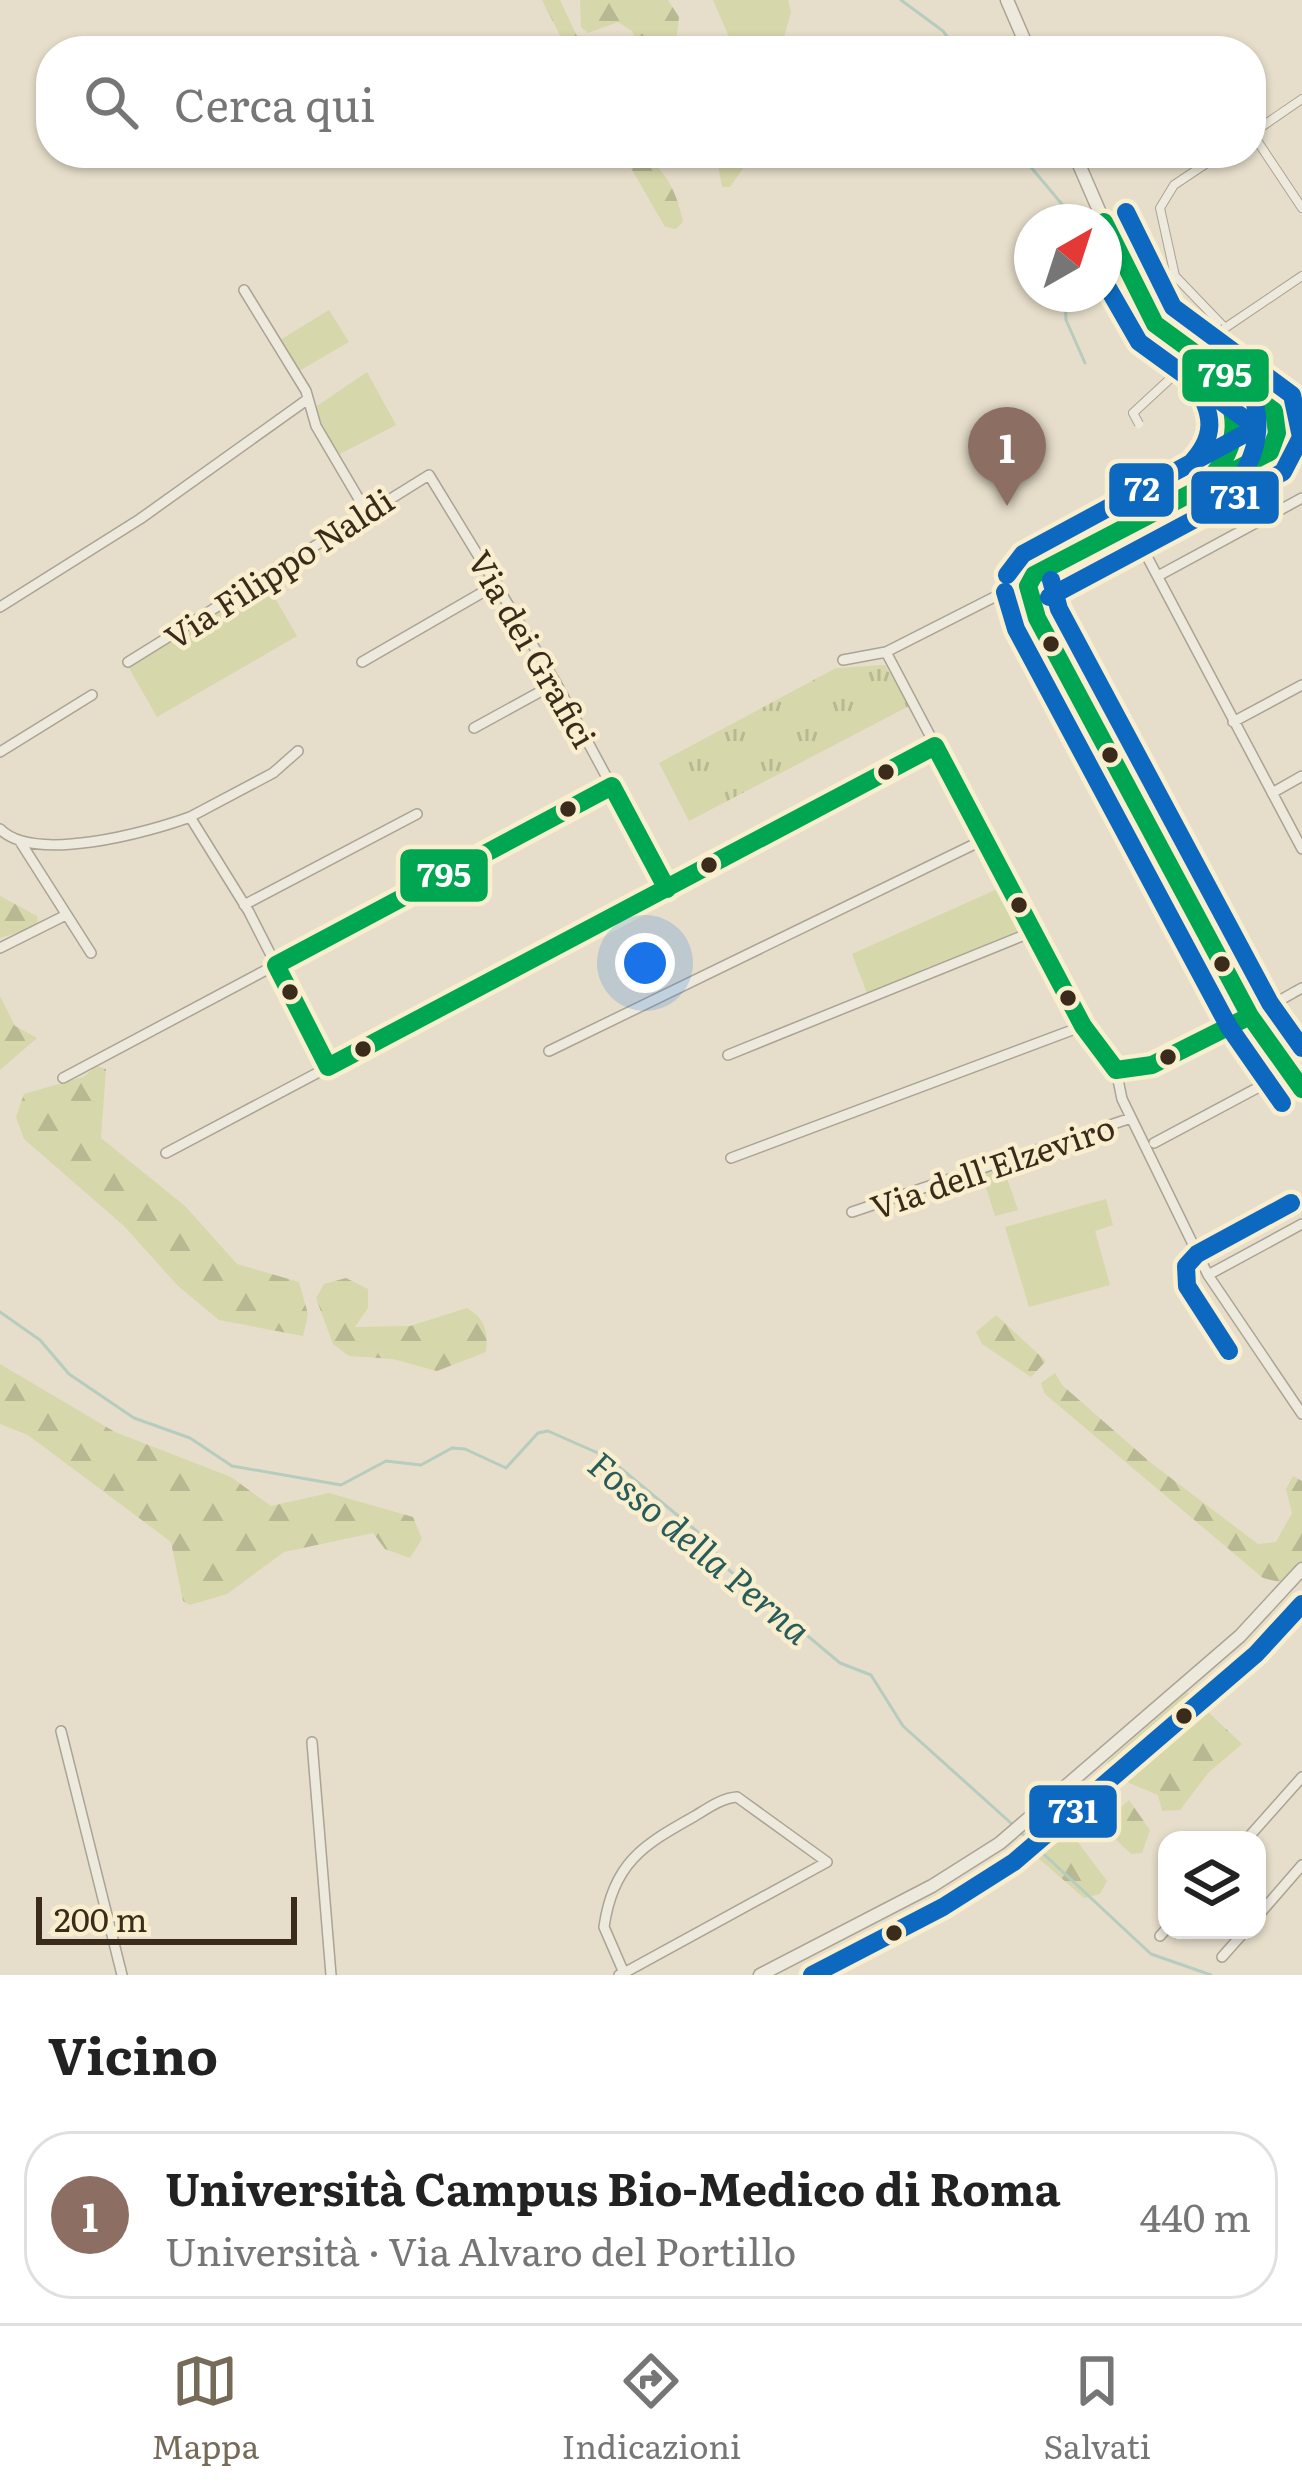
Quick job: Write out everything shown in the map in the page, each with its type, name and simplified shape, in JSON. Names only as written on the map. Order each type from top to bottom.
[{"type":"street","points":[[1006,0],[1022,36]]},
{"type":"street","points":[[1266,123],[1302,99]]},
{"type":"street","points":[[1266,155],[1302,208]]},
{"type":"street","points":[[1080,168],[1096,204]]},
{"type":"street","points":[[1201,168],[1167,192],[1159,218],[1175,276],[1225,328]]},
{"type":"street","points":[[1122,262],[1156,324],[1270,408],[1302,438],[1034,575],[1028,586],[1037,619],[1250,1016],[1302,1089]]},
{"type":"street","points":[[1139,424],[1133,413],[1225,328],[1302,276]]},
{"type":"street","points":[[244,290],[366,511]]},
{"type":"street","points":[[1211,366],[1233,400],[1245,447],[1266,453]]},
{"type":"street","points":[[0,607],[140,519],[308,399]]},
{"type":"street","points":[[1201,487],[1222,468],[1253,407],[1270,408]]},
{"type":"street","points":[[1266,453],[1277,433],[1270,408]]},
{"type":"street","name":"Via Filippo Naldi","points":[[128,662],[429,475]]},
{"type":"street","name":"Via dei Grafici","points":[[429,475],[556,683],[667,889]]},
{"type":"street","points":[[1167,478],[1174,489]]},
{"type":"street","points":[[1157,576],[1302,498]]},
{"type":"street","points":[[1143,549],[1302,849]]},
{"type":"street","points":[[362,662],[497,584]]},
{"type":"street","points":[[843,660],[886,652],[1016,586],[1028,586]]},
{"type":"street","points":[[886,652],[1083,1026],[1116,1070],[1131,1118],[1208,1275],[1302,1414]]},
{"type":"street","points":[[474,728],[556,683]]},
{"type":"street","points":[[1233,722],[1302,685]]},
{"type":"street","points":[[0,752],[92,695]]},
{"type":"street","points":[[166,1153],[935,746]]},
{"type":"street","points":[[20,843],[116,838],[190,817],[269,776],[298,751]]},
{"type":"street","points":[[1272,793],[1302,776]]},
{"type":"street","points":[[63,1078],[612,786]]},
{"type":"street","points":[[244,904],[417,814]]},
{"type":"street","points":[[190,817],[244,904],[328,1067]]},
{"type":"street","points":[[0,829],[20,843],[91,953]]},
{"type":"street","points":[[549,1051],[983,840]]},
{"type":"street","points":[[0,948],[66,915]]},
{"type":"street","points":[[728,1055],[1032,932]]},
{"type":"street","points":[[1116,1070],[1132,1072],[1159,1062],[1302,988]]},
{"type":"street","points":[[731,1158],[1083,1026]]},
{"type":"street","points":[[1154,1143],[1289,1071]]},
{"type":"street","name":"Via dell'Elzeviro","points":[[853,1211],[1131,1118]]},
{"type":"street","points":[[1208,1275],[1302,1224]]},
{"type":"street","points":[[760,1975],[932,1886],[1000,1843],[1240,1636],[1302,1569]]},
{"type":"street","points":[[62,1731],[122,1975]]},
{"type":"street","points":[[312,1742],[331,1975]]},
{"type":"street","points":[[1254,1831],[1302,1777]]},
{"type":"street","points":[[737,1797],[827,1862],[622,1974],[604,1924],[626,1864],[640,1847],[717,1803],[737,1797]]},
{"type":"street","points":[[1266,1907],[1302,1865]]},
{"type":"street","points":[[1222,1957],[1238,1939]]},
{"type":"green space","points":[[542,0],[560,0],[577,36],[560,36]]},
{"type":"green space","points":[[580,0],[668,0],[679,17],[677,36],[634,36],[618,22],[588,33],[581,27]]},
{"type":"green space","points":[[713,0],[788,0],[791,12],[784,36],[729,36]]},
{"type":"green space","points":[[631,168],[657,168],[665,176],[683,222],[676,229],[665,227]]},
{"type":"green space","points":[[719,168],[743,168],[730,187],[722,187]]},
{"type":"green space","points":[[329,310],[349,342],[299,371],[280,340]]},
{"type":"green space","points":[[367,372],[396,425],[338,455],[314,408]]},
{"type":"green space","points":[[265,581],[297,636],[157,717],[129,668]]},
{"type":"green space","points":[[885,665],[909,706],[689,821],[659,763],[836,668]]},
{"type":"green space","points":[[1002,887],[1024,926],[1020,933],[867,993],[852,954]]},
{"type":"green space","points":[[0,896],[37,916],[38,926],[0,938]]},
{"type":"green space","points":[[0,996],[15,1026],[37,1038],[0,1070]]},
{"type":"green space","points":[[97,1066],[106,1069],[101,1138],[185,1206],[237,1264],[299,1282],[308,1314],[303,1336],[219,1320],[178,1286],[124,1226],[24,1139],[16,1117],[24,1094],[83,1077]]},
{"type":"green space","points":[[1003,1167],[1018,1210],[995,1216],[982,1175]]},
{"type":"green space","points":[[1106,1199],[1113,1225],[1095,1231],[1110,1285],[1029,1307],[1005,1227]]},
{"type":"green space","points":[[346,1278],[368,1289],[368,1308],[355,1327],[410,1326],[467,1308],[484,1327],[486,1352],[437,1371],[393,1359],[349,1356],[333,1344],[316,1298],[324,1284]]},
{"type":"green space","points":[[996,1315],[1046,1361],[1031,1377],[982,1344],[976,1332]]},
{"type":"green space","points":[[0,1364],[115,1432],[231,1477],[271,1506],[329,1493],[413,1517],[422,1539],[410,1558],[385,1549],[373,1533],[284,1552],[227,1594],[190,1605],[183,1601],[171,1542],[28,1435],[0,1424]]},
{"type":"green space","points":[[1055,1373],[1062,1385],[1151,1463],[1258,1544],[1276,1542],[1292,1513],[1286,1489],[1293,1476],[1302,1481],[1302,1560],[1284,1583],[1263,1578],[1045,1394],[1041,1383]]},
{"type":"green space","points":[[1187,1692],[1242,1744],[1209,1772],[1180,1810],[1162,1811],[1158,1795],[1120,1779],[1107,1762]]},
{"type":"green space","points":[[1083,1778],[1056,1813],[1107,1881],[1100,1894],[1084,1898],[1021,1843],[1027,1827]]},
{"type":"green space","points":[[1129,1800],[1150,1830],[1142,1853],[1131,1854],[1108,1832],[1106,1820]]},
{"type":"waterway","points":[[901,0],[947,36]]},
{"type":"waterway","points":[[1032,168],[1062,204]]},
{"type":"waterway","points":[[1066,312],[1085,363]]},
{"type":"waterway","name":"Fosso della Perna","points":[[0,1312],[40,1340],[69,1374],[134,1418],[190,1438],[232,1466],[341,1485],[386,1461],[421,1465],[452,1448],[506,1468],[538,1433],[548,1431],[607,1457],[705,1538],[729,1570],[840,1663],[871,1675],[903,1726],[1012,1824]]},
{"type":"waterway","name":"Fosso della Perna","points":[[1019,1831],[1151,1954],[1211,1975]]},
{"type":"transit line","name":"731","points":[[1049,597],[1283,472],[1301,437],[1292,395],[1173,307],[1126,212]]},
{"type":"transit line","name":"795","points":[[1028,586],[1034,575],[1270,452],[1277,433],[1274,411],[1155,324],[1122,258]]},
{"type":"transit line","name":"72","points":[[1007,575],[1023,554],[1252,430],[1252,424],[1139,342],[1122,312]]},
{"type":"transit line","name":"731","points":[[1224,498],[1248,465],[1257,431],[1253,395],[1235,358]]},
{"type":"transit line","name":"795","points":[[1208,480],[1227,454],[1234,427],[1229,400],[1215,371]]},
{"type":"transit line","name":"72","points":[[1190,464],[1204,444],[1209,425],[1195,384]]},
{"type":"transit line","name":"72","points":[[1051,580],[1059,609],[1270,1003],[1302,1048]]},
{"type":"transit line","name":"795","points":[[1028,586],[1037,618],[1250,1016],[1302,1089]]},
{"type":"transit line","name":"731","points":[[1005,592],[1016,629],[1229,1027],[1282,1103]]},
{"type":"transit line","name":"795","points":[[935,746],[1083,1026],[1116,1070]]},
{"type":"transit line","name":"795","points":[[328,1067],[935,746]]},
{"type":"transit line","name":"795","points":[[612,786],[667,889]]},
{"type":"transit line","name":"795","points":[[276,965],[612,786]]},
{"type":"transit line","name":"795","points":[[276,965],[328,1067]]},
{"type":"transit line","name":"795","points":[[1116,1070],[1152,1065],[1250,1016]]},
{"type":"transit line","name":"72","points":[[1229,1351],[1187,1286],[1186,1266],[1197,1254],[1291,1203]]},
{"type":"transit line","name":"731","points":[[812,1975],[943,1907],[1014,1862],[1256,1654],[1302,1604]]},
{"type":"place","name":"Università Campus Bio-Medico di Roma","points":[[1007,506]]}]
